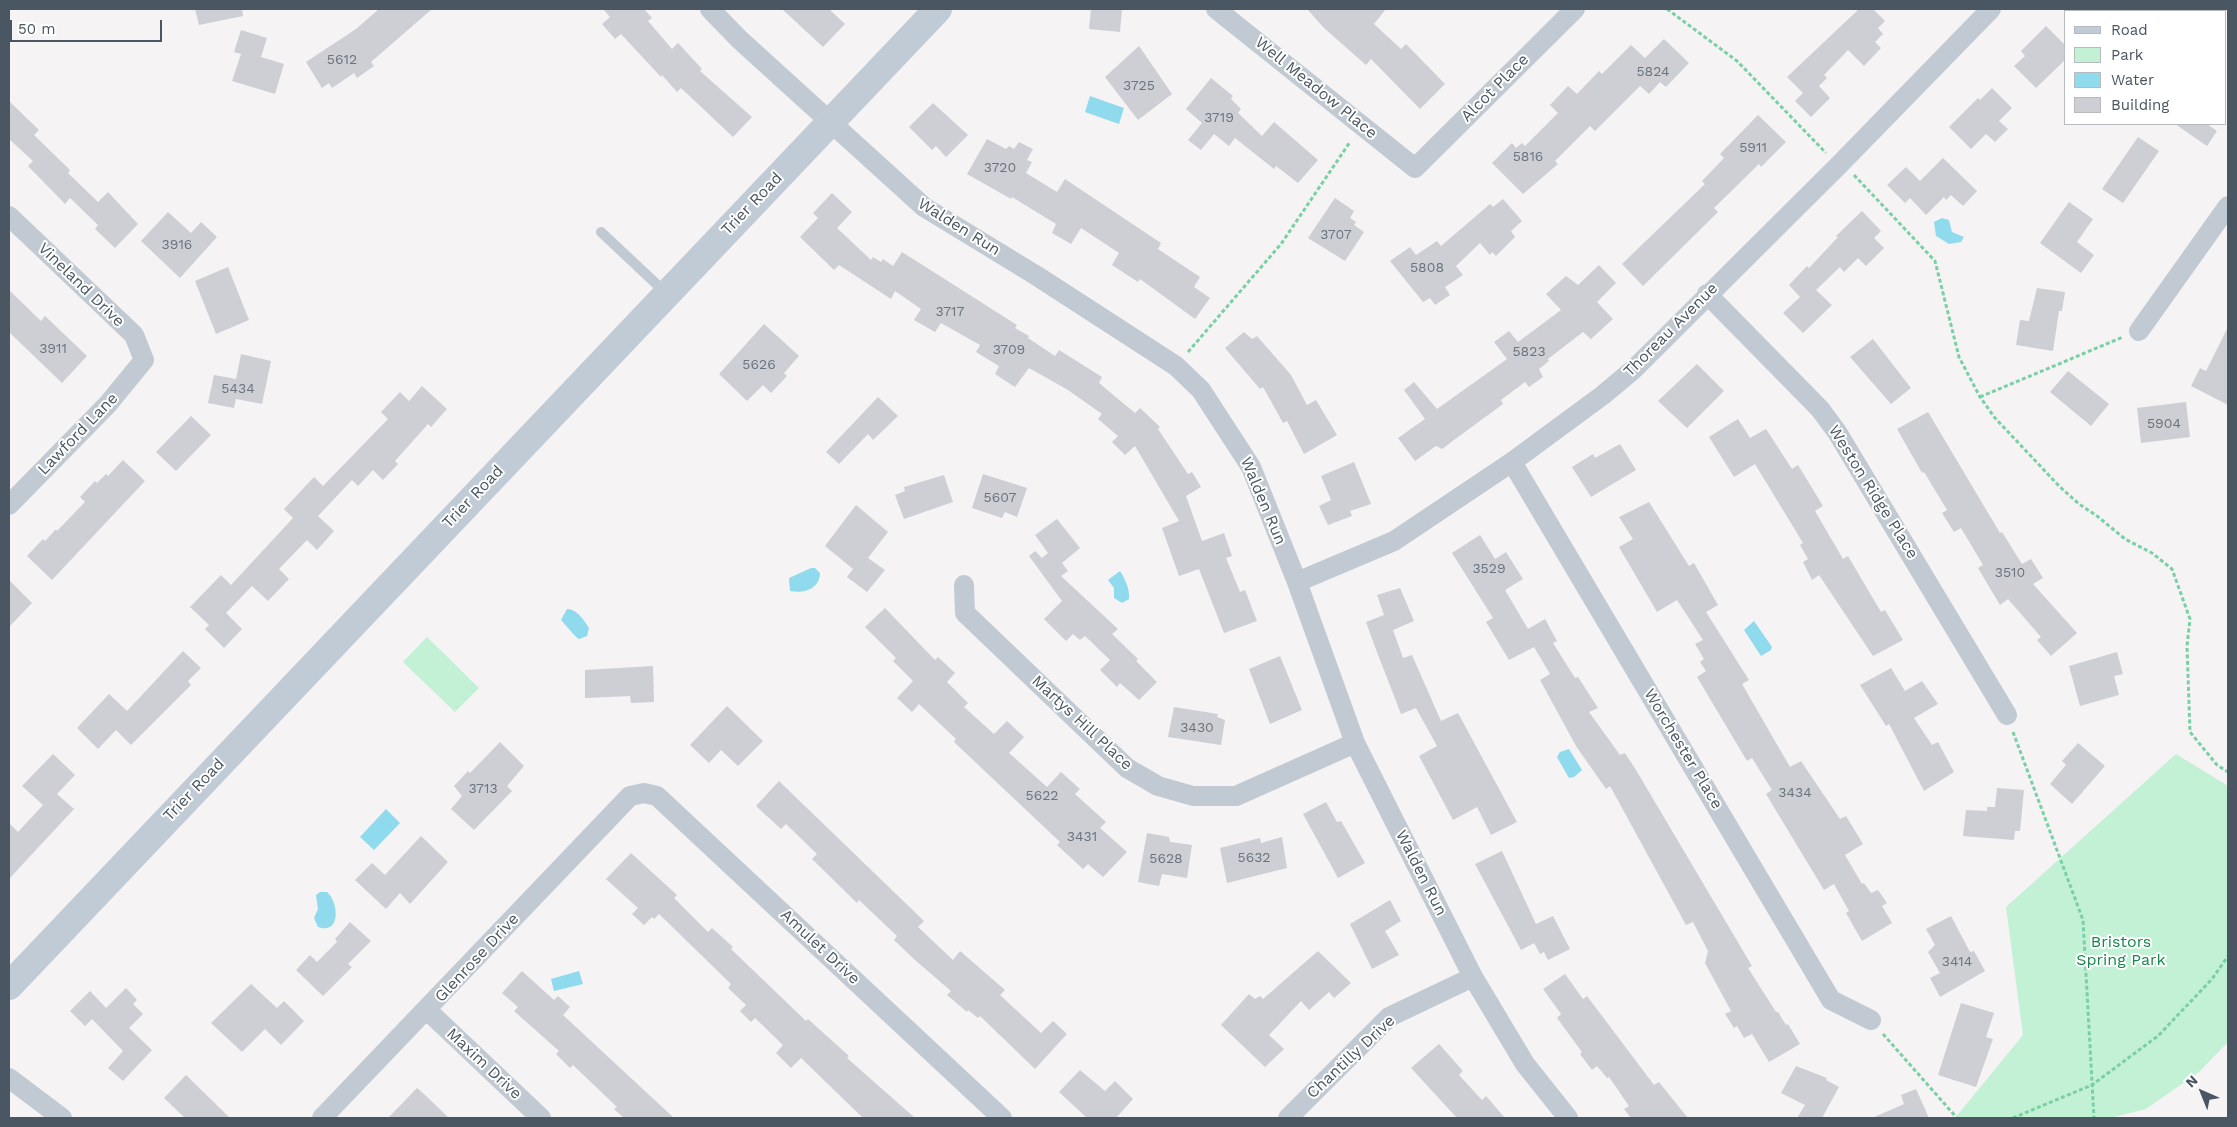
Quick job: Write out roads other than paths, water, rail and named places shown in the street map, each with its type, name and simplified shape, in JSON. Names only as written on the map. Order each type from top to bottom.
[{"type":"street","name":"Walden Run","points":[[710,9],[739,39],[924,207],[1037,276],[1176,366],[1201,390],[1251,467],[1297,582],[1356,743],[1473,978],[1525,1064],[1568,1118]]},
{"type":"street","name":"Trier Road","points":[[9,986],[938,9]]},
{"type":"street","name":"Well Meadow Place","points":[[1216,9],[1415,168]]},
{"type":"street","name":"Alcot Place","points":[[1415,168],[1575,9]]},
{"type":"street","name":"Thoreau Avenue","points":[[1297,582],[1394,541],[1512,462],[1621,380],[1840,164],[1991,9]]},
{"type":"street","points":[[2139,331],[2228,206]]},
{"type":"street","name":"Vineland Drive","points":[[9,216],[134,335],[144,360]]},
{"type":"street","name":"Weston Ridge Place","points":[[1707,294],[1820,409],[1837,432],[2007,715]]},
{"type":"street","name":"Lawford Lane","points":[[9,505],[108,404],[144,360]]},
{"type":"street","name":"Worchester Place","points":[[1512,462],[1831,1000],[1870,1020]]},
{"type":"street","name":"Martys Hill Place","points":[[964,585],[965,613],[1127,768],[1158,786],[1193,796],[1236,796],[1356,743]]},
{"type":"street","name":"Amulet Drive","points":[[630,796],[644,793],[658,796],[1002,1118]]},
{"type":"street","name":"Glenrose Drive","points":[[322,1118],[630,796]]},
{"type":"street","name":"Chantilly Drive","points":[[1288,1118],[1389,1017],[1473,978]]},
{"type":"street","name":"Maxim Drive","points":[[427,1010],[541,1118]]},
{"type":"street","points":[[9,1078],[62,1118]]},
{"type":"lane","points":[[601,232],[667,294]]},
{"type":"water","points":[[1090,96],[1124,108],[1119,124],[1085,112]]},
{"type":"water","points":[[1942,218],[1949,220],[1952,232],[1964,237],[1961,242],[1949,244],[1936,236],[1934,222]]},
{"type":"water","points":[[815,568],[820,573],[814,587],[800,592],[790,591],[789,578]]},
{"type":"water","points":[[1120,571],[1129,592],[1129,599],[1122,603],[1114,598],[1114,588],[1108,580]]},
{"type":"water","points":[[567,609],[577,613],[585,622],[589,628],[587,636],[579,639],[561,620]]},
{"type":"water","points":[[1754,621],[1772,647],[1771,650],[1761,656],[1744,630]]},
{"type":"water","points":[[1569,749],[1582,770],[1574,777],[1569,778],[1557,757],[1560,752]]},
{"type":"water","points":[[386,809],[400,823],[374,850],[360,837]]},
{"type":"water","points":[[320,892],[327,892],[331,897],[336,917],[331,926],[325,928],[318,927],[314,918],[318,909],[316,895]]},
{"type":"water","points":[[579,971],[583,984],[554,991],[551,979]]},
{"type":"park label","name":"Bristors Spring Park","points":[[2121,951]]}]
